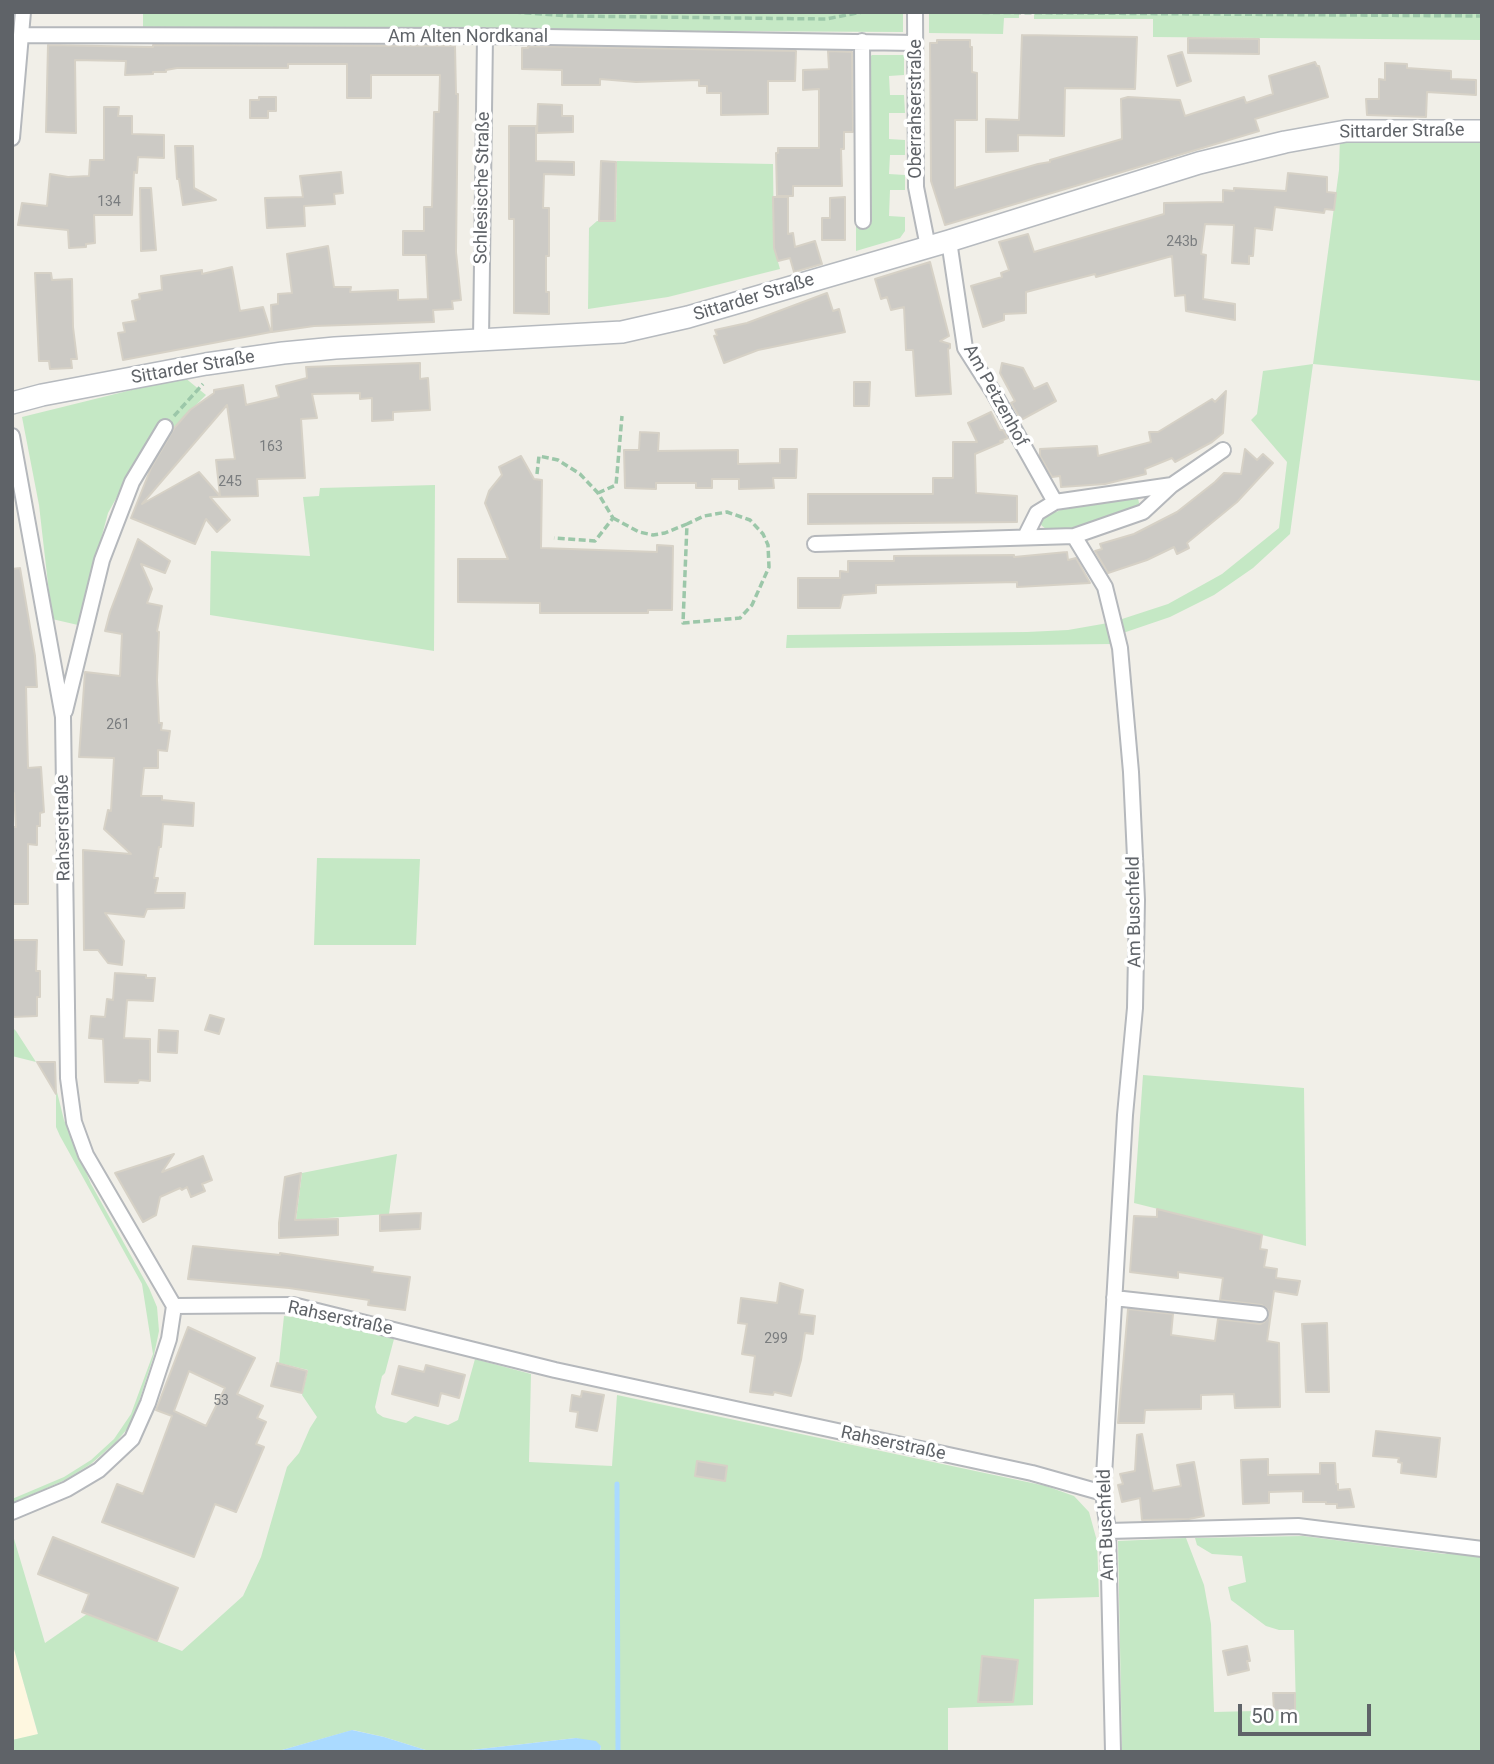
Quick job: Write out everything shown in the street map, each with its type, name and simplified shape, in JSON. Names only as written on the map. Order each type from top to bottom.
[{"type":"street","points":[[12,138],[23,12]]},
{"type":"street","name":"Oberrahserstraße","points":[[915,12],[916,187],[928,247]]},
{"type":"street","name":"Am Alten Nordkanal","points":[[21,35],[485,36],[915,43]]},
{"type":"street","name":"Schlesische Straße","points":[[481,339],[485,36]]},
{"type":"street","points":[[862,41],[863,221]]},
{"type":"street","name":"Sittarder Straße","points":[[12,403],[93,385],[257,357],[335,348],[622,332],[688,317],[949,241],[1199,163],[1285,142],[1346,131],[1482,131]]},
{"type":"street","name":"Am Petzenhof","points":[[949,241],[965,348],[995,395],[1055,502]]},
{"type":"street","name":"Rahserstraße","points":[[63,717],[102,560],[132,482],[164,427]]},
{"type":"street","name":"Rahserstraße","points":[[12,436],[63,717],[68,1078],[74,1122],[86,1155],[174,1306],[293,1306],[555,1370],[1032,1473],[1103,1493]]},
{"type":"street","points":[[815,544],[1074,536],[1143,513],[1172,485],[1223,450]]},
{"type":"street","points":[[1025,537],[1037,513],[1055,502],[1172,485]]},
{"type":"street","name":"Am Buschfeld","points":[[1074,536],[1105,587],[1120,648],[1131,772],[1137,900],[1135,1008],[1125,1115],[1103,1493],[1108,1531],[1112,1752]]},
{"type":"street","points":[[1114,1298],[1260,1314]]},
{"type":"street","points":[[12,1511],[67,1489],[99,1470],[132,1439],[148,1403],[169,1339],[174,1306]]},
{"type":"street","points":[[1108,1531],[1298,1526],[1482,1549]]},
{"type":"path","points":[[514,12],[568,16],[826,19],[862,12]]},
{"type":"path","points":[[915,12],[1482,16]]},
{"type":"path","points":[[164,427],[203,384]]},
{"type":"path","points":[[598,493],[616,485],[622,416]]},
{"type":"path","points":[[537,474],[539,456],[558,460],[580,474],[598,493],[613,518],[639,532],[653,535],[666,533],[704,516],[727,512],[750,520],[763,534],[768,545],[769,567],[752,605],[740,618],[683,622],[687,524]]},
{"type":"path","points":[[554,538],[595,541],[613,518]]},
{"type":"shaded area","points":[[12,1642],[38,1735],[12,1740]]},
{"type":"green space","points":[[143,12],[903,12],[903,32],[143,28]]},
{"type":"green space","points":[[929,12],[1019,12],[1019,18],[1004,18],[1003,34],[929,33]]},
{"type":"green space","points":[[1034,12],[1482,12],[1482,40],[1153,37],[1153,19],[1034,19]]},
{"type":"green space","points":[[872,55],[904,55],[904,75],[889,76],[890,95],[904,95],[905,113],[889,113],[889,139],[905,140],[905,155],[890,155],[889,174],[905,175],[905,190],[890,190],[889,216],[905,217],[905,231],[900,238],[856,251],[856,224],[869,223],[867,59]]},
{"type":"green space","points":[[1340,137],[1482,140],[1482,381],[1313,364],[1339,170]]},
{"type":"green space","points":[[617,161],[773,164],[774,248],[780,269],[668,297],[588,309],[589,228],[597,221],[616,221]]},
{"type":"green space","points":[[1313,364],[1290,534],[1253,568],[1214,595],[1170,617],[1123,633],[1119,620],[1168,604],[1222,574],[1279,528],[1287,462],[1251,420],[1257,414],[1263,371]]},
{"type":"green space","points":[[184,377],[206,395],[172,429],[158,423],[108,513],[78,625],[52,619],[39,505],[22,417]]},
{"type":"green space","points":[[435,485],[434,651],[210,615],[211,551],[310,556],[303,497],[319,496],[320,488]]},
{"type":"green space","points":[[1138,498],[1140,508],[1077,529],[1056,532],[1041,525],[1042,516],[1054,507],[1056,512],[1065,508]]},
{"type":"green space","points":[[1108,623],[1111,644],[786,648],[787,635],[1027,632],[1068,630]]},
{"type":"green space","points":[[317,858],[420,859],[416,945],[314,945]]},
{"type":"green space","points":[[12,1027],[16,1031],[36,1062],[12,1056]]},
{"type":"green space","points":[[1143,1075],[1304,1088],[1306,1246],[1134,1203]]},
{"type":"green space","points":[[56,1088],[64,1120],[91,1184],[149,1288],[157,1307],[159,1331],[154,1355],[129,1427],[91,1464],[65,1480],[12,1503],[12,1499],[64,1477],[91,1460],[114,1439],[131,1414],[153,1354],[142,1284],[56,1127]]},
{"type":"green space","points":[[397,1154],[389,1214],[296,1220],[302,1173]]},
{"type":"green space","points":[[284,1316],[319,1320],[394,1339],[375,1407],[377,1413],[383,1417],[406,1423],[415,1416],[448,1425],[458,1420],[475,1359],[531,1374],[529,1462],[612,1466],[617,1395],[1046,1486],[1074,1496],[1089,1512],[1097,1541],[1099,1597],[1034,1599],[1033,1705],[948,1708],[948,1752],[600,1752],[601,1746],[576,1738],[454,1752],[432,1752],[353,1730],[275,1752],[12,1752],[12,1740],[38,1734],[12,1642],[12,1532],[45,1643],[87,1614],[182,1651],[243,1596],[261,1557],[287,1467],[299,1453],[317,1417],[302,1395],[308,1370],[279,1363]]},
{"type":"green space","points":[[1303,1536],[1445,1554],[1452,1551],[1482,1555],[1482,1752],[1122,1752],[1118,1541],[1186,1538],[1204,1585],[1211,1624],[1214,1712],[1296,1710],[1294,1630],[1279,1630],[1266,1626],[1231,1600],[1228,1587],[1246,1582],[1242,1556],[1212,1554],[1197,1545],[1195,1538]]},
{"type":"water","points":[[352,1730],[384,1737],[432,1752],[275,1752]]},
{"type":"water","points":[[576,1738],[596,1741],[601,1746],[600,1752],[454,1752]]},
{"type":"building","points":[[1022,35],[1137,37],[1135,89],[1065,88],[1064,136],[1018,135],[1018,151],[986,152],[986,119],[1019,120]]},
{"type":"building","points":[[1188,38],[1259,39],[1259,54],[1188,53]]},
{"type":"building","points":[[937,40],[970,40],[972,72],[977,73],[977,120],[955,120],[955,188],[1122,139],[1121,99],[1128,97],[1180,100],[1185,116],[1244,97],[1246,103],[1273,94],[1269,76],[1315,62],[1319,66],[1328,97],[1255,119],[1259,131],[945,225],[931,181],[930,43],[937,43]]},
{"type":"building","points":[[48,45],[455,46],[458,94],[456,252],[461,300],[452,301],[453,309],[433,310],[434,322],[314,326],[272,332],[271,305],[278,304],[278,294],[292,293],[287,254],[328,246],[334,287],[351,287],[350,292],[398,290],[398,300],[428,299],[426,255],[403,255],[403,231],[424,231],[424,207],[432,207],[434,112],[439,112],[440,75],[371,75],[371,98],[347,98],[347,64],[288,64],[288,68],[177,68],[153,74],[125,75],[126,61],[75,60],[76,133],[46,132]]},
{"type":"building","points":[[522,48],[796,51],[795,81],[768,81],[768,114],[721,115],[721,93],[707,93],[707,86],[699,86],[699,80],[636,82],[600,79],[600,85],[562,85],[562,70],[522,69]]},
{"type":"building","points":[[828,51],[852,52],[853,132],[844,132],[844,149],[841,149],[842,186],[793,186],[793,196],[777,196],[778,148],[819,148],[819,89],[803,90],[803,70],[829,69]]},
{"type":"building","points":[[1182,52],[1191,81],[1177,86],[1168,56]]},
{"type":"building","points":[[1385,63],[1407,64],[1407,68],[1451,71],[1451,79],[1476,80],[1476,95],[1427,92],[1426,117],[1367,115],[1366,99],[1379,99],[1379,79],[1385,80]]},
{"type":"building","points":[[259,97],[276,97],[276,111],[268,111],[268,118],[250,118],[250,100],[259,100]]},
{"type":"building","points":[[538,104],[562,105],[562,116],[573,116],[573,132],[537,133]]},
{"type":"building","points":[[104,107],[119,107],[118,116],[132,116],[132,134],[164,135],[164,158],[138,157],[137,173],[134,172],[132,215],[94,215],[95,243],[86,244],[86,247],[69,248],[68,230],[18,225],[22,203],[47,206],[50,174],[89,176],[90,160],[104,160]]},
{"type":"building","points":[[509,126],[536,126],[536,161],[574,162],[574,175],[544,174],[543,208],[549,208],[546,292],[549,292],[549,314],[514,313],[514,219],[509,219]]},
{"type":"building","points":[[175,146],[193,146],[194,188],[216,200],[183,205],[177,179]]},
{"type":"building","points":[[601,161],[616,162],[615,221],[599,221]]},
{"type":"building","points":[[341,172],[343,193],[334,194],[335,204],[304,206],[305,226],[267,228],[265,198],[303,197],[300,176]]},
{"type":"building","points":[[1288,173],[1327,177],[1327,192],[1336,193],[1334,210],[1325,209],[1324,213],[1275,207],[1272,230],[1255,228],[1253,256],[1249,256],[1249,264],[1232,263],[1234,225],[1205,224],[1201,254],[1206,255],[1203,299],[1235,304],[1235,320],[1186,311],[1185,295],[1175,296],[1172,256],[1096,277],[1095,274],[1026,292],[1026,313],[1004,314],[1004,320],[983,327],[971,286],[1002,277],[1001,273],[1009,270],[999,242],[1028,234],[1034,252],[1164,214],[1164,203],[1223,202],[1223,190],[1234,191],[1234,188],[1286,191]]},
{"type":"building","points":[[140,188],[151,188],[156,250],[141,251]]},
{"type":"building","points":[[773,197],[788,197],[788,234],[793,233],[795,247],[815,241],[822,264],[794,272],[790,258],[778,261],[774,248]]},
{"type":"building","points":[[845,197],[845,240],[822,240],[822,218],[830,218],[830,198]]},
{"type":"building","points":[[930,262],[949,336],[940,341],[950,344],[951,394],[916,396],[913,350],[906,350],[904,307],[891,310],[887,297],[881,299],[875,279]]},
{"type":"building","points":[[232,267],[240,311],[263,307],[271,332],[123,360],[118,333],[125,332],[123,323],[136,321],[132,301],[140,299],[139,294],[162,290],[161,276],[202,270],[202,274]]},
{"type":"building","points":[[35,273],[51,273],[52,280],[72,279],[77,359],[71,359],[72,368],[50,369],[49,361],[39,361]]},
{"type":"building","points":[[827,293],[833,311],[839,309],[845,332],[758,350],[724,363],[714,336],[717,335],[715,330],[747,323]]},
{"type":"building","points":[[420,363],[420,379],[428,378],[430,410],[393,412],[393,420],[372,421],[372,398],[360,399],[360,393],[312,394],[317,418],[301,419],[305,478],[257,479],[258,496],[210,497],[230,520],[217,532],[206,519],[195,544],[131,518],[151,468],[175,427],[190,410],[214,393],[214,390],[243,385],[246,405],[279,397],[276,386],[307,378],[306,367]],"holes":[[[227,405],[235,459],[216,460],[220,496],[199,472],[142,504]]]},
{"type":"building","points":[[1002,363],[1023,368],[1034,389],[1047,383],[1056,401],[1021,420],[1011,403],[1015,401],[1000,373]]},
{"type":"building","points":[[854,382],[870,382],[869,406],[854,406]]},
{"type":"building","points":[[1226,391],[1223,433],[1175,462],[1172,458],[1145,469],[1146,474],[1105,484],[1061,487],[1060,476],[1052,477],[1040,456],[1040,449],[1097,446],[1098,456],[1151,442],[1149,432],[1158,432],[1212,399],[1215,402]]},
{"type":"building","points":[[991,412],[1000,430],[1003,430],[1008,438],[975,454],[976,493],[1017,496],[1017,522],[808,524],[808,494],[933,494],[933,478],[953,478],[953,442],[977,442],[968,423]]},
{"type":"building","points":[[640,432],[659,433],[658,451],[738,450],[738,464],[780,463],[780,449],[797,449],[796,478],[773,478],[774,488],[739,489],[739,479],[712,479],[712,488],[696,488],[696,483],[656,483],[656,489],[625,488],[624,450],[639,450]]},
{"type":"building","points":[[1245,449],[1257,460],[1263,454],[1273,463],[1237,502],[1187,543],[1189,548],[1177,554],[1174,547],[1147,560],[1108,573],[1095,551],[1102,549],[1100,544],[1134,534],[1177,512],[1224,473],[1241,474]]},
{"type":"building","points":[[521,456],[534,479],[542,480],[541,548],[657,552],[657,545],[673,546],[672,610],[648,610],[648,613],[540,613],[540,603],[458,602],[458,559],[508,559],[485,503],[489,491],[502,475],[499,467]]},
{"type":"building","points":[[138,539],[170,561],[165,573],[141,564],[152,589],[147,603],[162,606],[157,631],[159,723],[162,723],[161,730],[170,731],[167,751],[158,750],[158,768],[144,768],[141,796],[162,796],[162,800],[194,803],[193,826],[163,824],[154,878],[158,878],[155,893],[185,893],[184,908],[147,909],[144,917],[105,913],[124,941],[122,965],[108,963],[98,950],[84,950],[83,850],[131,854],[104,829],[108,810],[111,811],[114,758],[79,757],[85,672],[120,676],[122,634],[105,631]]},
{"type":"building","points":[[1067,552],[1068,560],[1076,558],[1090,583],[1017,587],[1017,582],[876,585],[876,593],[843,595],[840,608],[798,608],[798,578],[840,578],[840,571],[848,572],[848,561],[894,561],[894,556],[1014,557]]},
{"type":"building","points":[[20,568],[35,656],[37,687],[26,687],[28,768],[41,767],[44,812],[40,813],[40,826],[37,826],[37,845],[28,844],[28,904],[12,904],[12,827],[16,827],[12,793],[12,569]]},
{"type":"building","points":[[12,940],[37,940],[36,971],[40,971],[40,997],[37,997],[37,1016],[12,1017]]},
{"type":"building","points":[[115,973],[155,978],[153,1001],[127,1000],[124,1038],[150,1039],[150,1081],[105,1082],[103,1039],[89,1038],[91,1016],[105,1017],[107,999],[113,1000]]},
{"type":"building","points":[[210,1015],[224,1019],[219,1034],[205,1030]]},
{"type":"building","points":[[159,1030],[178,1031],[177,1053],[158,1052]]},
{"type":"building","points":[[37,1062],[55,1062],[56,1094]]},
{"type":"building","points":[[174,1154],[162,1172],[203,1156],[212,1180],[202,1184],[205,1191],[191,1197],[187,1187],[160,1197],[156,1215],[143,1222],[115,1173]]},
{"type":"building","points":[[301,1173],[295,1220],[338,1219],[338,1235],[279,1238],[285,1177]]},
{"type":"building","points":[[1157,1209],[1262,1235],[1260,1249],[1267,1250],[1264,1267],[1277,1269],[1276,1278],[1300,1281],[1297,1295],[1274,1291],[1267,1341],[1279,1343],[1280,1407],[1235,1408],[1234,1394],[1201,1395],[1201,1409],[1145,1410],[1144,1423],[1118,1423],[1128,1309],[1173,1314],[1171,1335],[1215,1341],[1218,1319],[1260,1324],[1269,1316],[1268,1310],[1262,1305],[1220,1300],[1223,1278],[1178,1272],[1178,1278],[1130,1272],[1134,1216],[1157,1217]]},
{"type":"building","points":[[421,1213],[420,1229],[380,1231],[380,1215]]},
{"type":"building","points":[[193,1246],[280,1253],[373,1267],[372,1272],[410,1277],[405,1310],[368,1305],[369,1300],[289,1288],[188,1279]]},
{"type":"building","points":[[780,1283],[803,1290],[799,1314],[815,1316],[813,1334],[805,1333],[791,1396],[774,1392],[773,1395],[750,1392],[755,1356],[742,1354],[747,1324],[738,1323],[741,1298],[777,1303]]},
{"type":"building","points":[[1327,1323],[1329,1392],[1306,1392],[1302,1324]]},
{"type":"building","points":[[188,1327],[255,1358],[237,1394],[263,1406],[257,1418],[266,1422],[256,1444],[264,1447],[236,1512],[215,1504],[194,1557],[102,1522],[117,1484],[143,1494],[172,1416],[156,1410]],"holes":[[[189,1371],[225,1388],[206,1426],[174,1411]]]},
{"type":"building","points":[[277,1363],[307,1371],[302,1393],[271,1386]]},
{"type":"building","points":[[426,1365],[465,1375],[459,1398],[441,1393],[438,1406],[392,1394],[399,1366],[424,1372]]},
{"type":"building","points":[[582,1391],[604,1395],[597,1431],[576,1427],[578,1412],[570,1411],[572,1395],[581,1397]]},
{"type":"building","points":[[1376,1431],[1440,1438],[1436,1477],[1401,1473],[1402,1463],[1398,1462],[1399,1458],[1373,1456]]},
{"type":"building","points":[[1142,1434],[1153,1491],[1181,1486],[1177,1465],[1194,1462],[1204,1516],[1142,1520],[1140,1498],[1122,1502],[1118,1485],[1123,1484],[1120,1474],[1135,1471],[1137,1435]]},
{"type":"building","points":[[1268,1459],[1268,1475],[1320,1474],[1320,1463],[1335,1463],[1338,1490],[1350,1489],[1354,1507],[1337,1508],[1337,1504],[1326,1502],[1303,1502],[1303,1491],[1269,1492],[1269,1503],[1243,1504],[1241,1460]]},
{"type":"building","points":[[697,1461],[727,1466],[725,1481],[695,1476]]},
{"type":"building","points":[[53,1537],[178,1588],[157,1641],[82,1612],[89,1594],[38,1574]]},
{"type":"building","points":[[1247,1646],[1249,1670],[1228,1675],[1223,1651]]},
{"type":"building","points":[[982,1656],[1018,1660],[1013,1702],[978,1702]]},
{"type":"building","points":[[1273,1693],[1295,1693],[1295,1710],[1274,1710]]},
{"type":"waterway","points":[[617,1484],[618,1752]]}]
